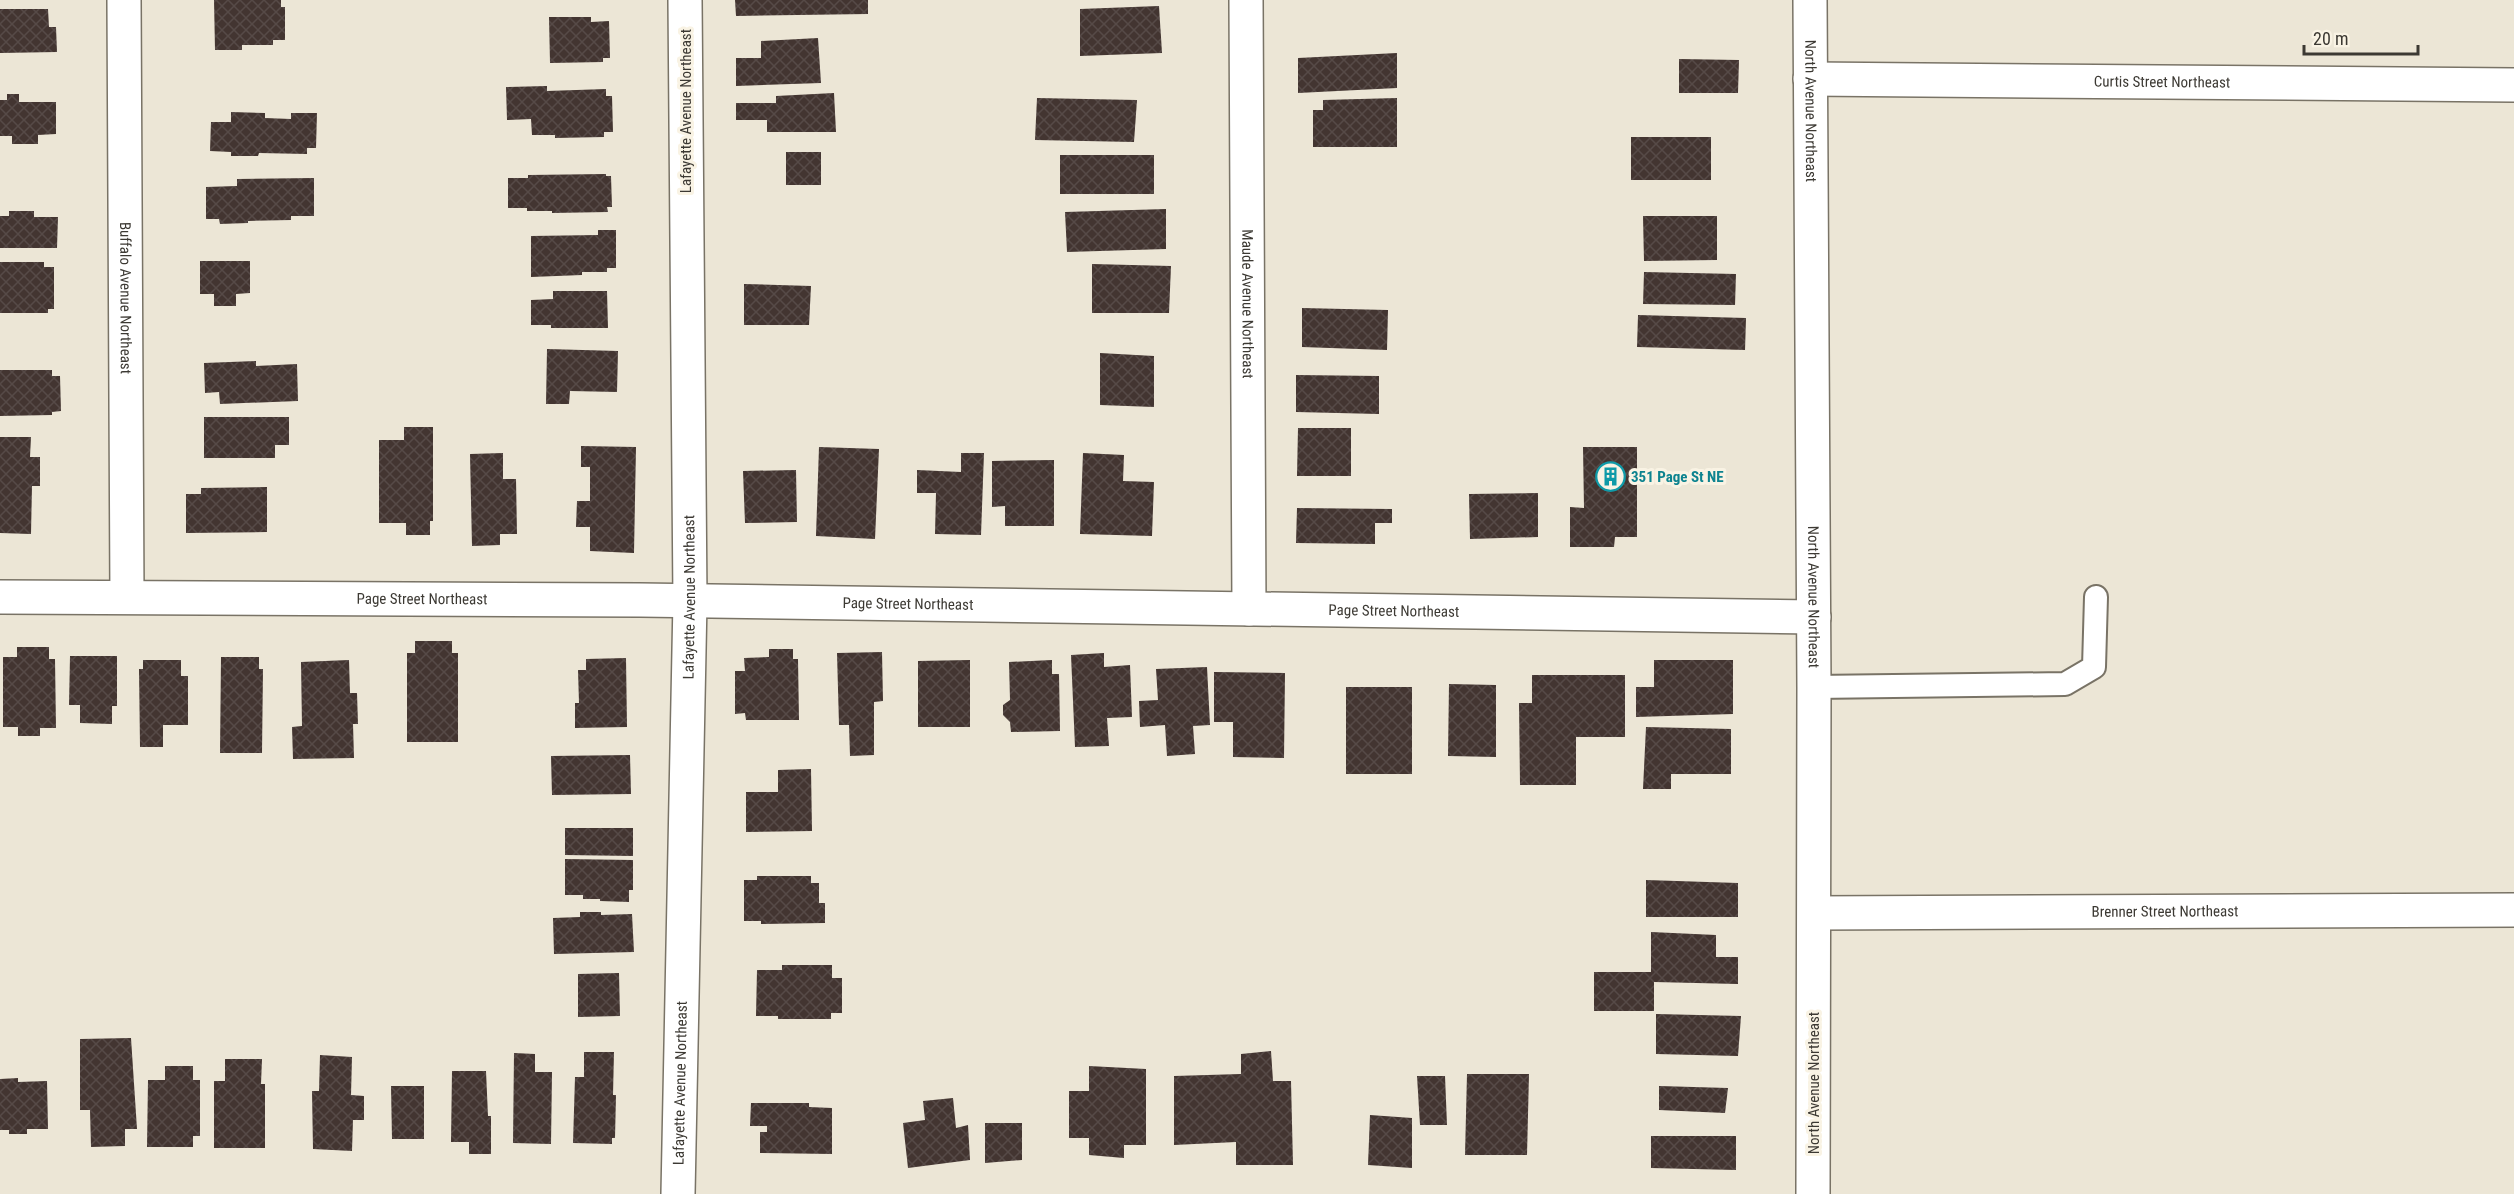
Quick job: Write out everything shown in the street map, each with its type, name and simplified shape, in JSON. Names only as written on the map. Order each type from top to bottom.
[{"type":"street","name":"Buffalo Avenue Northeast","points":[[124,0],[127,597]]},
{"type":"street","name":"Lafayette Avenue Northeast","points":[[678,1194],[690,601],[685,0]]},
{"type":"street","name":"Maude Avenue Northeast","points":[[1246,0],[1249,609]]},
{"type":"street","name":"North Avenue Northeast","points":[[1810,0],[1815,913],[1813,1194]]},
{"type":"street","name":"Curtis Street Northeast","points":[[1810,79],[2514,85]]},
{"type":"street","name":"Page Street Northeast","points":[[0,597],[690,601],[1814,617]]},
{"type":"street","name":"Brenner Street Northeast","points":[[1815,913],[2514,910]]},
{"type":"lane","points":[[1814,687],[2066,684],[2094,667],[2097,597]]},
{"type":"building","points":[[214,0],[281,0],[281,7],[285,7],[285,40],[273,40],[273,45],[242,45],[242,50],[215,50]]},
{"type":"building","points":[[735,0],[868,0],[868,14],[736,16]]},
{"type":"building","points":[[1159,6],[1162,53],[1080,56],[1080,9]]},
{"type":"building","points":[[0,9],[48,9],[49,27],[56,27],[57,52],[0,53]]},
{"type":"building","points":[[549,17],[591,17],[591,22],[609,21],[610,58],[603,58],[603,62],[550,63]]},
{"type":"building","points":[[818,38],[821,83],[736,86],[736,58],[761,58],[761,41]]},
{"type":"building","points":[[1397,53],[1397,88],[1298,93],[1298,58]]},
{"type":"building","points":[[1679,59],[1739,60],[1738,93],[1679,93]]},
{"type":"building","points":[[547,86],[547,91],[606,89],[606,96],[612,96],[613,132],[604,132],[604,137],[555,138],[555,135],[532,135],[531,119],[507,120],[506,87]]},
{"type":"building","points":[[834,93],[836,132],[767,132],[767,120],[736,120],[736,103],[776,103],[776,96]]},
{"type":"building","points":[[7,94],[19,94],[19,102],[56,102],[56,134],[38,135],[38,144],[12,144],[12,136],[0,136],[0,100],[7,100]]},
{"type":"building","points":[[1037,98],[1137,100],[1134,142],[1035,140]]},
{"type":"building","points":[[1397,98],[1397,147],[1313,147],[1313,110],[1323,110],[1323,100]]},
{"type":"building","points":[[231,112],[265,113],[265,118],[291,119],[291,113],[317,113],[316,148],[307,148],[307,154],[259,153],[258,156],[231,156],[231,152],[210,151],[211,122],[231,122]]},
{"type":"building","points":[[1631,137],[1711,137],[1711,180],[1631,180]]},
{"type":"building","points":[[786,152],[821,152],[821,185],[786,185]]},
{"type":"building","points":[[1060,155],[1154,155],[1154,194],[1060,194]]},
{"type":"building","points":[[606,174],[606,176],[611,176],[612,207],[607,207],[608,212],[552,213],[552,211],[527,211],[527,208],[508,208],[508,178],[528,178],[528,175]]},
{"type":"building","points":[[314,178],[314,216],[291,216],[291,220],[220,224],[219,219],[206,219],[206,187],[237,186],[237,179]]},
{"type":"building","points":[[1166,209],[1166,249],[1067,252],[1065,212]]},
{"type":"building","points":[[9,211],[34,211],[34,217],[58,217],[57,248],[0,248],[0,216],[9,216]]},
{"type":"building","points":[[1643,216],[1717,216],[1717,260],[1644,261]]},
{"type":"building","points":[[598,230],[616,230],[616,268],[607,268],[607,272],[582,272],[582,275],[531,277],[531,236],[598,235]]},
{"type":"building","points":[[200,261],[250,261],[250,293],[236,294],[236,306],[214,306],[214,294],[200,294]]},
{"type":"building","points":[[0,262],[44,262],[44,267],[54,267],[54,309],[48,309],[48,313],[0,313]]},
{"type":"building","points":[[1092,264],[1171,266],[1169,313],[1092,313]]},
{"type":"building","points":[[1644,272],[1736,274],[1735,305],[1643,304]]},
{"type":"building","points":[[744,284],[811,286],[809,325],[744,325]]},
{"type":"building","points":[[553,291],[607,291],[608,328],[551,328],[551,325],[531,325],[531,300],[553,299]]},
{"type":"building","points":[[1302,308],[1388,310],[1387,350],[1302,347]]},
{"type":"building","points":[[1638,315],[1746,318],[1745,350],[1637,347]]},
{"type":"building","points":[[547,349],[618,351],[617,392],[570,391],[569,404],[546,404]]},
{"type":"building","points":[[1100,353],[1154,356],[1154,407],[1100,405]]},
{"type":"building","points":[[256,361],[256,366],[297,364],[298,401],[220,404],[219,392],[205,393],[204,363]]},
{"type":"building","points":[[0,370],[52,370],[52,376],[60,376],[61,411],[52,412],[52,415],[0,416]]},
{"type":"building","points":[[1296,375],[1379,376],[1379,414],[1296,412]]},
{"type":"building","points":[[204,417],[289,417],[289,445],[275,445],[275,458],[204,458]]},
{"type":"building","points":[[404,427],[433,427],[433,521],[430,521],[430,535],[406,535],[406,523],[379,523],[379,440],[404,440]]},
{"type":"building","points":[[1298,428],[1351,428],[1351,476],[1297,476]]},
{"type":"building","points":[[0,437],[31,437],[30,457],[40,457],[40,486],[32,486],[31,534],[0,533]]},
{"type":"building","points":[[581,446],[636,447],[634,553],[590,551],[590,527],[576,527],[577,501],[590,501],[590,467],[581,467]]},
{"type":"building","points":[[819,447],[879,449],[875,539],[816,536]]},
{"type":"building","name":"351 Page St NE","points":[[1583,447],[1637,447],[1637,537],[1615,537],[1614,547],[1570,547],[1570,507],[1584,508]]},
{"type":"building","points":[[503,453],[503,479],[516,479],[517,534],[500,534],[500,545],[472,546],[470,454]]},
{"type":"building","points":[[961,453],[984,453],[981,535],[935,534],[936,493],[917,493],[917,470],[961,472]]},
{"type":"building","points":[[1083,453],[1124,455],[1123,481],[1154,482],[1152,536],[1080,534]]},
{"type":"building","points":[[1054,460],[1054,526],[1005,526],[1005,506],[992,507],[992,461]]},
{"type":"building","points":[[796,470],[797,522],[745,523],[743,471]]},
{"type":"building","points":[[267,487],[267,532],[186,533],[186,494],[201,494],[201,488]]},
{"type":"building","points":[[1538,493],[1538,537],[1470,539],[1469,494]]},
{"type":"building","points":[[1297,508],[1392,509],[1392,523],[1375,523],[1375,544],[1296,543]]},
{"type":"building","points":[[415,641],[452,641],[452,653],[458,653],[458,742],[407,742],[407,653],[415,653]]},
{"type":"building","points":[[17,647],[49,647],[49,659],[55,659],[56,728],[40,728],[40,736],[18,736],[18,727],[3,727],[3,657],[17,657]]},
{"type":"building","points":[[769,649],[793,649],[793,659],[798,659],[799,720],[746,720],[745,713],[735,714],[735,671],[745,671],[744,658],[769,657]]},
{"type":"building","points":[[882,652],[883,701],[874,702],[874,755],[850,756],[849,725],[839,725],[837,653]]},
{"type":"building","points":[[1104,653],[1104,667],[1130,665],[1132,717],[1107,718],[1109,746],[1075,747],[1071,655]]},
{"type":"building","points":[[70,656],[117,656],[117,706],[112,706],[112,724],[80,723],[80,705],[69,705]]},
{"type":"building","points":[[221,657],[259,657],[259,669],[263,669],[262,753],[220,753]]},
{"type":"building","points":[[626,658],[627,727],[575,728],[575,703],[579,703],[578,670],[586,670],[586,659]]},
{"type":"building","points":[[143,660],[181,660],[181,676],[188,676],[188,725],[163,725],[163,747],[140,747],[139,669],[143,669]]},
{"type":"building","points":[[349,660],[350,693],[357,693],[358,724],[353,724],[354,758],[293,759],[292,727],[302,726],[301,662]]},
{"type":"building","points":[[970,660],[970,727],[918,727],[918,661]]},
{"type":"building","points":[[1052,660],[1052,674],[1059,674],[1060,731],[1011,732],[1010,722],[1003,715],[1003,705],[1010,700],[1009,662]]},
{"type":"building","points":[[1654,660],[1733,660],[1733,714],[1636,717],[1636,687],[1654,687]]},
{"type":"building","points":[[1207,667],[1210,725],[1193,726],[1195,754],[1167,756],[1165,725],[1140,727],[1139,701],[1158,700],[1156,669]]},
{"type":"building","points":[[1214,672],[1285,673],[1284,758],[1233,757],[1233,722],[1214,722]]},
{"type":"building","points":[[1532,675],[1625,675],[1625,737],[1576,737],[1576,785],[1520,785],[1519,703],[1532,703]]},
{"type":"building","points":[[1449,684],[1496,685],[1496,757],[1448,756]]},
{"type":"building","points":[[1346,687],[1412,687],[1412,774],[1346,774]]},
{"type":"building","points":[[1646,727],[1731,729],[1731,774],[1671,774],[1671,789],[1643,789]]},
{"type":"building","points":[[630,755],[631,794],[552,795],[551,756]]},
{"type":"building","points":[[811,769],[812,831],[746,832],[746,792],[778,792],[778,770]]},
{"type":"building","points":[[565,828],[633,828],[633,856],[565,855]]},
{"type":"building","points":[[565,859],[633,860],[633,890],[629,890],[629,902],[600,901],[600,899],[583,899],[583,895],[565,895]]},
{"type":"building","points":[[757,876],[811,876],[811,883],[819,883],[819,903],[825,903],[825,923],[761,924],[761,921],[744,921],[744,880],[757,880]]},
{"type":"building","points":[[1646,880],[1738,883],[1738,917],[1646,917]]},
{"type":"building","points":[[580,912],[601,912],[601,915],[632,914],[634,952],[554,954],[553,918],[580,917]]},
{"type":"building","points":[[1651,932],[1716,935],[1716,957],[1738,957],[1738,984],[1654,982],[1654,1011],[1594,1011],[1594,972],[1651,972]]},
{"type":"building","points":[[782,965],[832,965],[832,978],[842,978],[842,1013],[831,1013],[831,1019],[778,1019],[778,1016],[756,1016],[757,970],[782,970]]},
{"type":"building","points":[[619,973],[620,1016],[578,1017],[578,974]]},
{"type":"building","points":[[1656,1014],[1741,1016],[1738,1056],[1656,1054]]},
{"type":"building","points":[[131,1038],[137,1129],[125,1129],[125,1146],[91,1147],[90,1110],[80,1110],[80,1039]]},
{"type":"building","points":[[1271,1051],[1273,1081],[1291,1081],[1293,1165],[1236,1165],[1236,1142],[1174,1145],[1174,1076],[1241,1074],[1241,1054]]},
{"type":"building","points":[[584,1052],[614,1052],[613,1095],[616,1095],[615,1138],[612,1138],[612,1144],[573,1143],[575,1077],[584,1077]]},
{"type":"building","points":[[514,1053],[535,1054],[535,1072],[552,1072],[551,1144],[513,1143]]},
{"type":"building","points":[[320,1055],[352,1057],[351,1095],[364,1096],[364,1120],[353,1120],[352,1151],[313,1149],[312,1091],[319,1091]]},
{"type":"building","points":[[225,1059],[262,1059],[261,1084],[265,1084],[265,1148],[214,1148],[214,1081],[225,1081]]},
{"type":"building","points":[[165,1066],[193,1066],[193,1080],[200,1080],[200,1136],[193,1136],[193,1147],[147,1147],[148,1080],[165,1080]]},
{"type":"building","points":[[1089,1066],[1146,1069],[1146,1145],[1124,1145],[1124,1158],[1089,1155],[1089,1138],[1069,1138],[1069,1091],[1089,1091]]},
{"type":"building","points":[[452,1071],[486,1071],[488,1116],[491,1116],[491,1154],[469,1154],[469,1142],[451,1142]]},
{"type":"building","points":[[1467,1074],[1529,1074],[1527,1155],[1465,1155]]},
{"type":"building","points":[[1417,1076],[1445,1076],[1447,1125],[1420,1125]]},
{"type":"building","points":[[18,1078],[18,1082],[47,1081],[48,1129],[27,1129],[27,1134],[9,1134],[9,1130],[0,1130],[0,1079]]},
{"type":"building","points":[[391,1086],[424,1086],[424,1139],[392,1139]]},
{"type":"building","points":[[1659,1086],[1728,1088],[1725,1113],[1659,1110]]},
{"type":"building","points":[[953,1098],[956,1128],[968,1125],[970,1160],[908,1168],[903,1123],[925,1120],[923,1101]]},
{"type":"building","points":[[751,1103],[809,1103],[809,1107],[832,1108],[832,1154],[760,1153],[760,1132],[767,1132],[767,1126],[750,1126]]},
{"type":"building","points":[[1370,1115],[1412,1118],[1412,1168],[1368,1165]]},
{"type":"building","points":[[985,1123],[1022,1123],[1022,1160],[985,1163]]},
{"type":"building","points":[[1651,1136],[1736,1136],[1736,1170],[1651,1168]]},
{"type":"place","name":"351 Page St NE","points":[[1610,477]]}]
